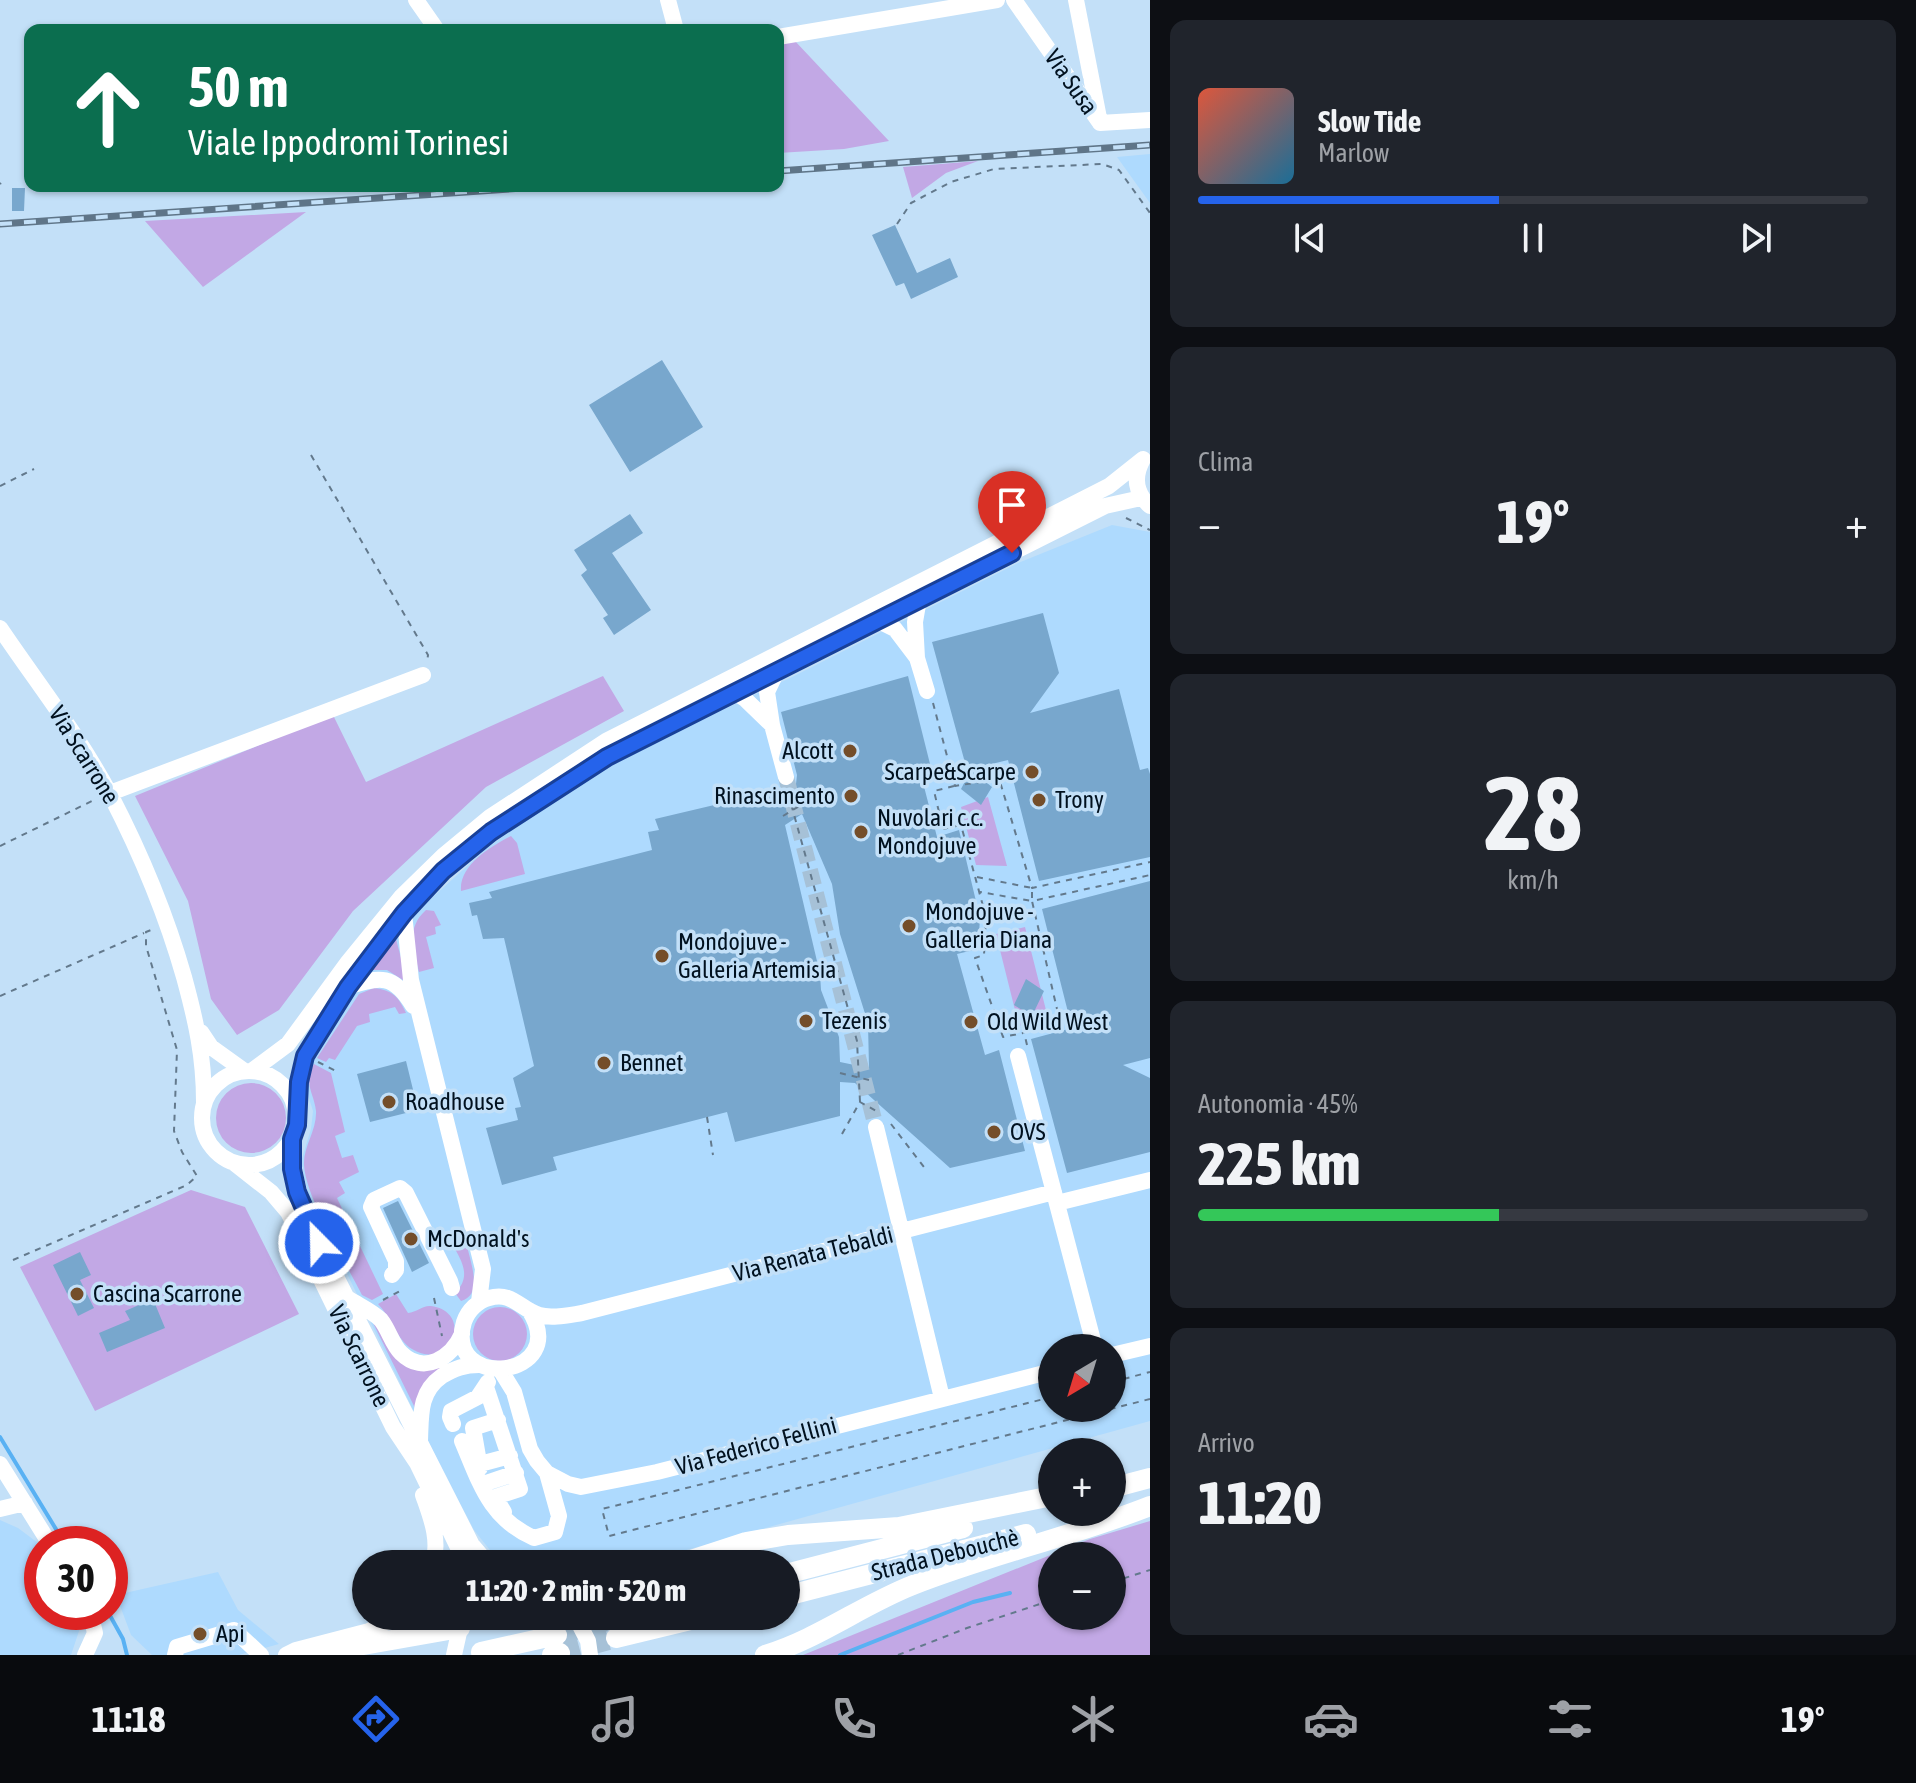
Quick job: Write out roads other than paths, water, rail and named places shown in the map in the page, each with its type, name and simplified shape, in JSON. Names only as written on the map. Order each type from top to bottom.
[{"type":"main road","points":[[1126,1484],[1150,1478]]},
{"type":"main road","points":[[726,1550],[788,1535],[899,1527],[1038,1499]]},
{"type":"main road","points":[[765,1655],[797,1645],[890,1594],[947,1572],[1102,1525],[1150,1504]]},
{"type":"main road","name":"Strada Debouchè","points":[[800,1592],[1150,1504]]},
{"type":"main road","name":"Strada Debouchè","points":[[800,1570],[1038,1508]]},
{"type":"main road","points":[[306,1655],[426,1630]]},
{"type":"main road","points":[[481,1652],[557,1648]]},
{"type":"street","points":[[416,0],[433,24]]},
{"type":"street","points":[[668,0],[674,24]]},
{"type":"street","points":[[784,36],[997,0]]},
{"type":"street","name":"Via Susa","points":[[1014,0],[1100,123],[1150,120]]},
{"type":"street","points":[[1076,0],[1100,123]]},
{"type":"street","points":[[1147,456],[1136,478],[1146,502],[1105,506],[778,669],[607,757],[491,832],[443,871],[404,913],[348,987],[305,1056],[296,1109],[297,1125],[284,1151],[261,1164],[234,1163],[220,1156],[210,1145],[203,1132],[201,1117],[204,1102],[219,1081],[248,1070],[288,1044],[348,962],[401,897],[443,856],[490,817],[606,741],[1109,486],[1147,456]]},
{"type":"street","points":[[917,658],[915,622],[919,599]]},
{"type":"street","points":[[877,620],[895,629],[917,658],[932,694]]},
{"type":"street","name":"Via Scarrone","points":[[0,628],[110,793],[169,923],[198,1027],[204,1062],[204,1102]]},
{"type":"street","points":[[778,669],[767,692],[786,782]]},
{"type":"street","points":[[110,793],[423,675]]},
{"type":"street","points":[[734,692],[772,725]]},
{"type":"street","points":[[404,913],[409,970],[483,1269],[496,1288],[529,1310],[537,1327],[535,1347],[521,1364],[514,1392]]},
{"type":"street","points":[[348,987],[372,979],[396,984],[420,1019]]},
{"type":"street","name":"Via Scarrone","points":[[198,1027],[211,1047],[248,1070]]},
{"type":"street","points":[[1023,1052],[1055,1198],[1091,1334]]},
{"type":"street","points":[[248,1070],[268,1074],[281,1083],[291,1095],[296,1109]]},
{"type":"street","points":[[876,1127],[942,1398]]},
{"type":"street","name":"Via Scarrone","points":[[292,1139],[292,1169],[297,1192],[319,1243],[476,1550]]},
{"type":"street","name":"Via Scarrone","points":[[234,1163],[271,1192],[288,1212],[393,1427],[417,1463],[459,1550]]},
{"type":"street","name":"Via Renata Tebaldi","points":[[529,1310],[540,1316],[572,1315],[900,1232],[1150,1180]]},
{"type":"street","points":[[392,1275],[396,1270],[396,1261],[371,1207],[374,1200],[400,1188],[406,1193],[452,1288]]},
{"type":"street","points":[[479,1302],[483,1269]]},
{"type":"street","points":[[498,1420],[473,1428],[469,1443],[492,1508],[508,1524],[534,1538],[555,1532],[559,1516],[547,1473],[530,1449],[514,1392],[467,1351],[462,1334],[468,1314],[479,1302],[506,1296]]},
{"type":"street","name":"Via Scarrone","points":[[348,1299],[383,1322],[402,1354],[412,1360],[427,1363],[446,1357],[453,1352],[462,1334]]},
{"type":"street","name":"Via Renata Tebaldi","points":[[537,1336],[572,1315]]},
{"type":"street","points":[[1126,1352],[1150,1346]]},
{"type":"street","points":[[490,1368],[521,1364]]},
{"type":"street","name":"Via Scarrone","points":[[420,1442],[422,1404],[426,1391],[433,1383],[453,1369],[467,1365],[490,1368]]},
{"type":"street","points":[[453,1424],[451,1411],[478,1397],[486,1387],[490,1368]]},
{"type":"street","name":"Via Federico Fellini","points":[[547,1473],[568,1484],[598,1486],[1038,1374]]},
{"type":"street","points":[[486,1387],[520,1489],[495,1497],[499,1507],[524,1529],[546,1534]]},
{"type":"street","points":[[393,1427],[435,1528],[436,1550]]},
{"type":"street","points":[[469,1443],[504,1437]]},
{"type":"street","points":[[469,1443],[480,1464],[484,1488]]},
{"type":"street","points":[[480,1464],[510,1456]]},
{"type":"street","points":[[0,1464],[39,1526]]},
{"type":"street","points":[[484,1488],[516,1473]]},
{"type":"street","points":[[0,1509],[25,1503]]},
{"type":"street","points":[[94,1630],[99,1655]]},
{"type":"street","points":[[175,1655],[177,1647],[234,1630],[261,1655]]},
{"type":"street","points":[[286,1655],[371,1630]]},
{"type":"street","points":[[454,1655],[462,1630]]},
{"type":"street","points":[[582,1630],[590,1655]]},
{"type":"street","points":[[85,1655],[95,1633]]},
{"type":"waterway","points":[[0,1437],[54,1526]]},
{"type":"waterway","points":[[840,1655],[973,1602],[1010,1593]]},
{"type":"waterway","points":[[118,1630],[127,1655]]},
{"type":"tunnel","points":[[786,777],[876,1127]]},
{"type":"tunnel","points":[[557,1635],[575,1630]]},
{"type":"tunnel","points":[[560,1653],[616,1638]]},
{"type":"railway","points":[[784,171],[1150,145]]},
{"type":"railway","points":[[0,224],[466,192]]},
{"type":"place","name":"Alcott","points":[[850,751]]},
{"type":"place","name":"Scarpe&Scarpe","points":[[1032,772]]},
{"type":"place","name":"Rinascimento","points":[[851,796]]},
{"type":"place","name":"Trony","points":[[1039,800]]},
{"type":"place","name":"Nuvolari c.c. Mondojuve","points":[[861,832]]},
{"type":"place","name":"Mondojuve - Galleria Diana","points":[[909,926]]},
{"type":"place","name":"Mondojuve - Galleria Artemisia","points":[[662,956]]},
{"type":"place","name":"Tezenis","points":[[806,1021]]},
{"type":"place","name":"Old Wild West","points":[[971,1022]]},
{"type":"place","name":"Bennet","points":[[604,1063]]},
{"type":"place","name":"Roadhouse","points":[[389,1102]]},
{"type":"place","name":"OVS","points":[[994,1132]]},
{"type":"place","name":"McDonald's","points":[[411,1239]]},
{"type":"place","name":"Cascina Scarrone","points":[[77,1294]]},
{"type":"place","name":"Api","points":[[200,1634]]}]
